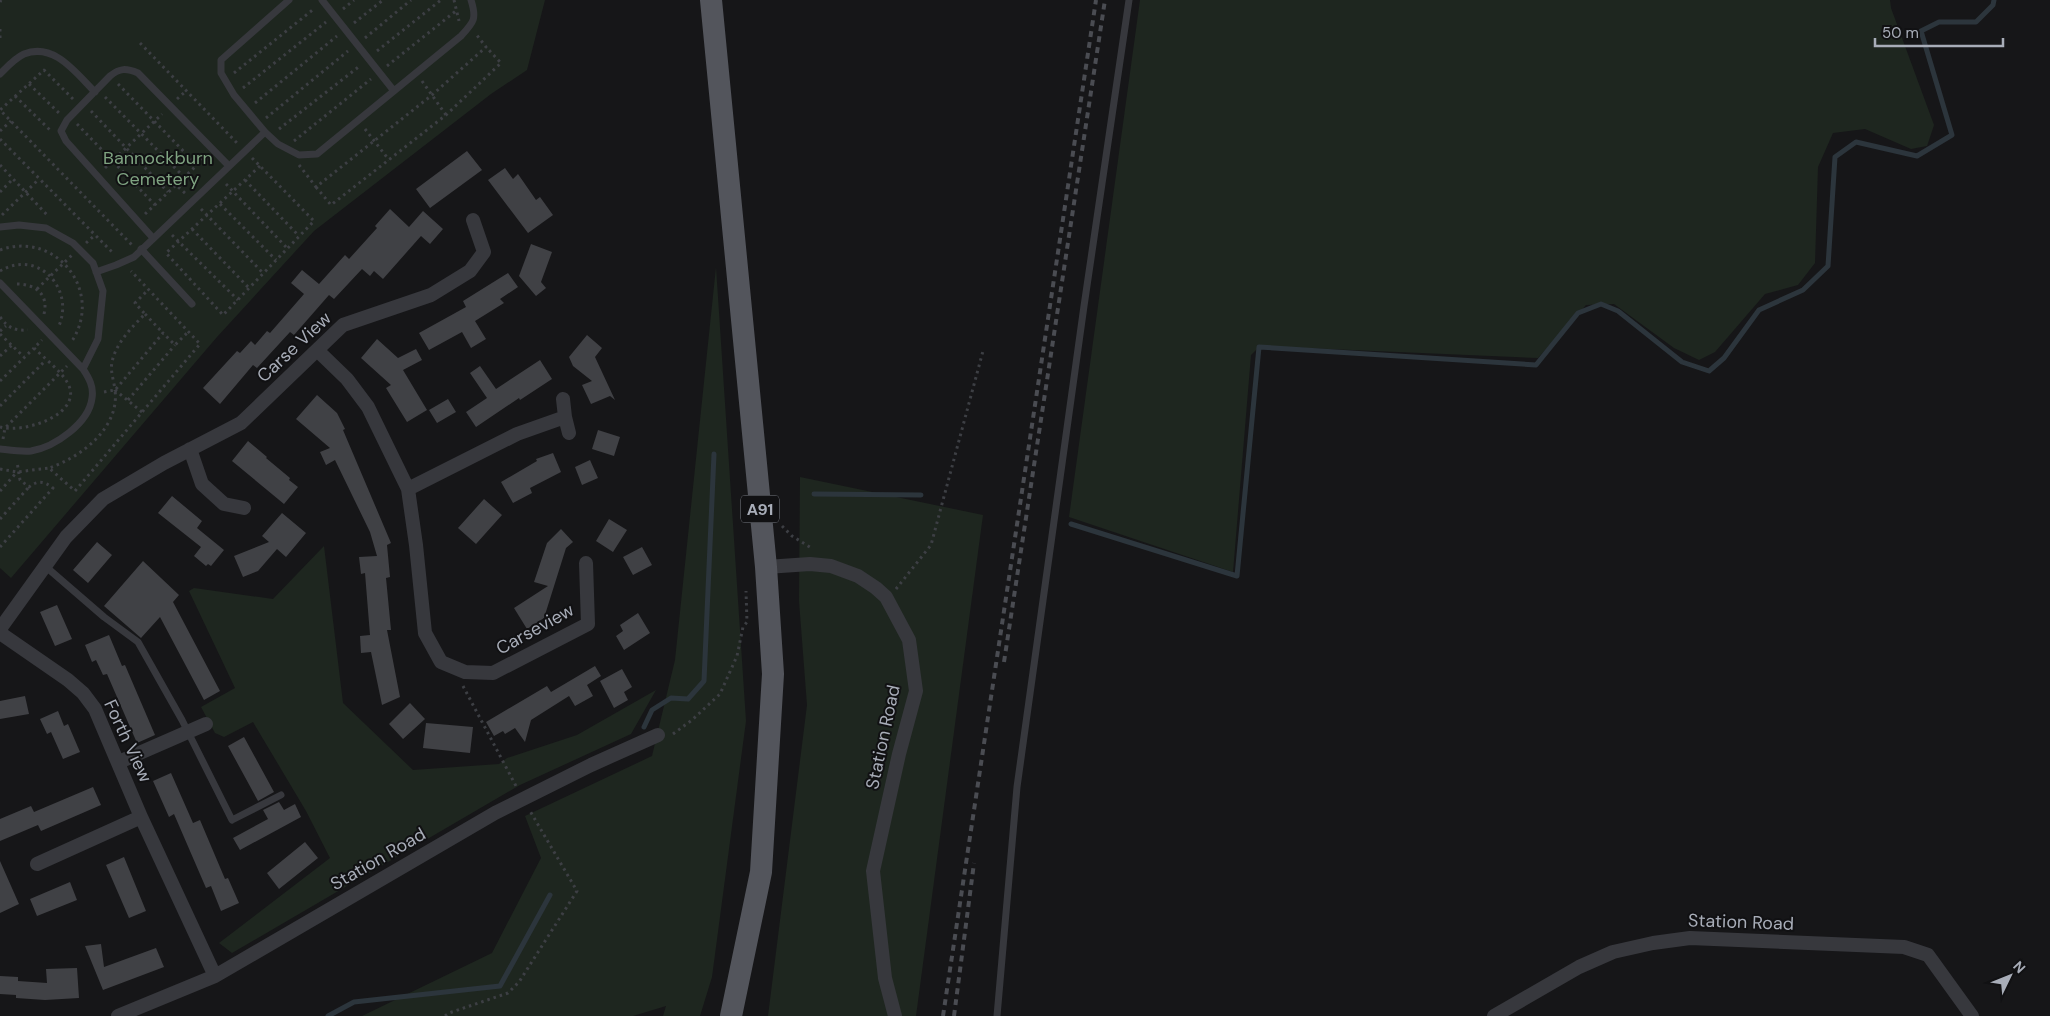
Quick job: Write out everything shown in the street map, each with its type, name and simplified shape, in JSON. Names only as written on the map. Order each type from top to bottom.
[{"type":"main road","name":"A91","points":[[711,0],[766,567],[772,674],[761,872],[731,1016]]},
{"type":"street","name":"Carse View","points":[[0,629],[44,565],[66,537],[103,499],[190,449],[241,423],[343,325],[431,295],[470,271],[484,252],[473,220]]},
{"type":"street","name":"Carseview","points":[[317,350],[347,379],[368,407],[408,489],[425,634],[441,662],[465,672],[493,673],[588,624],[586,563]]},
{"type":"street","points":[[562,399],[568,433]]},
{"type":"street","points":[[408,489],[517,434],[565,417]]},
{"type":"street","points":[[190,449],[202,484],[224,504],[244,508]]},
{"type":"street","name":"Station Road","points":[[766,567],[810,564],[834,568],[858,576],[886,597],[909,640],[916,691],[899,754],[873,871],[886,978],[895,1016]]},
{"type":"street","name":"Forth View","points":[[0,633],[83,692],[95,710],[119,762],[141,817],[215,976]]},
{"type":"street","points":[[119,762],[206,724]]},
{"type":"street","name":"Station Road","points":[[118,1016],[215,976],[495,813],[592,764],[658,735]]},
{"type":"street","points":[[37,864],[141,817]]},
{"type":"street","name":"Station Road","points":[[1494,1016],[1579,967],[1613,952],[1653,943],[1690,938],[1904,947],[1928,955],[1972,1016]]},
{"type":"lane","points":[[289,0],[222,60],[222,73],[234,95],[267,134],[285,148],[300,155],[317,154],[461,36],[473,22],[475,12],[471,0]]},
{"type":"lane","points":[[997,1016],[1017,787],[1085,296],[1129,0]]},
{"type":"lane","points":[[322,1],[394,91]]},
{"type":"lane","points":[[0,74],[23,54],[40,51],[54,54],[96,91]]},
{"type":"lane","points":[[152,238],[66,141],[61,131],[68,119],[110,76],[117,70],[128,68],[138,74],[229,166]]},
{"type":"lane","points":[[96,272],[134,256],[245,151],[267,134]]},
{"type":"lane","points":[[0,227],[19,224],[46,228],[73,243],[93,263],[104,291],[98,339],[84,369]]},
{"type":"lane","points":[[141,249],[192,304]]},
{"type":"lane","points":[[0,282],[84,369],[91,383],[92,397],[89,411],[75,428],[55,442],[31,451],[1,449]]},
{"type":"lane","points":[[44,565],[104,617],[138,642],[188,732],[232,820],[281,795]]},
{"type":"path","points":[[234,95],[354,0]]},
{"type":"path","points":[[246,110],[383,0]]},
{"type":"path","points":[[258,124],[411,0]]},
{"type":"path","points":[[267,134],[369,58],[441,0]]},
{"type":"path","points":[[454,0],[459,15],[461,36]]},
{"type":"path","points":[[225,80],[322,1]]},
{"type":"path","points":[[285,148],[331,205],[446,116],[501,62],[486,47],[470,26]]},
{"type":"path","points":[[0,30],[0,41]]},
{"type":"path","points":[[140,43],[314,221],[223,315],[166,253],[260,166]]},
{"type":"path","points":[[316,187],[432,94],[486,47]]},
{"type":"path","points":[[416,72],[446,116]]},
{"type":"path","points":[[110,76],[197,165],[137,221]]},
{"type":"path","points":[[29,84],[113,160],[155,205]]},
{"type":"path","points":[[96,91],[184,177]]},
{"type":"path","points":[[97,176],[186,91]]},
{"type":"path","points":[[15,96],[53,133],[63,136]]},
{"type":"path","points":[[83,104],[168,192]]},
{"type":"path","points":[[358,120],[389,160]]},
{"type":"path","points":[[0,131],[11,121]]},
{"type":"path","points":[[0,165],[53,221]]},
{"type":"path","points":[[0,192],[14,179]]},
{"type":"path","points":[[0,216],[39,179]]},
{"type":"path","points":[[246,180],[299,236]]},
{"type":"path","points":[[176,185],[263,273]]},
{"type":"path","points":[[233,191],[287,248]]},
{"type":"path","points":[[220,204],[276,260]]},
{"type":"path","points":[[164,227],[238,300]]},
{"type":"path","points":[[192,229],[249,288]]},
{"type":"path","points":[[0,250],[20,245],[43,249],[64,263],[79,285],[82,300],[79,329],[65,350]]},
{"type":"path","points":[[37,289],[79,249]]},
{"type":"path","points":[[0,271],[23,263],[40,268],[57,284],[63,312],[58,329],[34,348],[0,381]]},
{"type":"path","points":[[148,290],[136,303],[175,345]]},
{"type":"path","points":[[142,412],[116,390],[112,362],[119,346],[129,331],[146,314]]},
{"type":"path","points":[[6,326],[0,332],[24,358]]},
{"type":"path","points":[[128,400],[188,332]]},
{"type":"path","points":[[116,390],[163,333]]},
{"type":"path","points":[[0,356],[12,346]]},
{"type":"path","points":[[0,427],[21,429],[40,424],[64,409],[70,396],[67,382],[34,348]]},
{"type":"path","points":[[886,597],[900,585],[931,545],[983,351]]},
{"type":"path","points":[[0,406],[46,360]]},
{"type":"path","points":[[1,449],[5,428],[75,360]]},
{"type":"path","points":[[16,450],[17,472],[20,480],[28,486]]},
{"type":"path","points":[[0,469],[17,472],[49,468]]},
{"type":"path","points":[[0,492],[17,472]]},
{"type":"path","points":[[0,519],[28,486],[35,482],[46,482],[53,488],[0,548]]},
{"type":"path","points":[[762,526],[783,526],[792,536],[814,549],[828,551],[834,568]]},
{"type":"path","points":[[658,735],[663,739],[675,732],[692,720],[720,694],[737,656],[743,627],[747,622],[746,584]]},
{"type":"path","points":[[445,1016],[448,1013],[508,993],[514,988],[577,890],[523,799],[454,667]]},
{"type":"green space","name":"Bannockburn Cemetery","points":[[0,0],[545,0],[527,70],[491,94],[314,231],[217,337],[11,578],[0,568]]},
{"type":"green space","points":[[1140,0],[1890,0],[1891,8],[1934,125],[1927,146],[1911,149],[1865,129],[1833,133],[1818,167],[1815,263],[1798,285],[1765,294],[1715,352],[1699,360],[1674,348],[1614,304],[1586,305],[1538,358],[1260,346],[1251,355],[1233,572],[1069,517]]},
{"type":"green space","points":[[716,267],[746,721],[712,977],[700,1016],[663,1016],[666,1006],[633,1016],[362,1016],[492,953],[541,858],[525,816],[652,756],[675,660]]},
{"type":"green space","points":[[800,477],[983,515],[916,1016],[768,1016],[807,705],[799,601]]},
{"type":"green space","points":[[324,546],[343,703],[413,770],[499,764],[507,758],[577,735],[656,690],[631,734],[520,785],[232,953],[219,943],[330,858],[306,811],[253,722],[224,737],[215,733],[201,707],[235,688],[189,591],[194,588],[273,599]]},
{"type":"building","points":[[467,151],[482,170],[430,208],[416,189]]},
{"type":"building","points":[[505,168],[513,179],[518,174],[536,200],[540,197],[553,215],[528,233],[488,180]]},
{"type":"building","points":[[390,209],[409,227],[423,211],[443,229],[430,244],[421,236],[383,279],[374,271],[370,276],[362,269],[334,299],[329,295],[294,335],[290,332],[257,368],[253,365],[220,404],[203,388],[237,351],[240,353],[251,341],[255,345],[267,331],[270,333],[304,294],[291,283],[302,270],[319,284],[345,255],[349,259],[377,228],[375,226]]},
{"type":"building","points":[[531,244],[552,252],[541,282],[546,288],[536,296],[519,276]]},
{"type":"building","points":[[508,273],[518,287],[500,299],[504,303],[475,321],[486,339],[471,348],[462,332],[429,350],[419,333],[466,307],[463,301]]},
{"type":"building","points":[[587,335],[602,348],[595,357],[615,400],[610,396],[591,404],[582,385],[592,381],[573,366],[569,357]]},
{"type":"building","points":[[377,339],[398,358],[416,349],[422,360],[403,370],[427,410],[407,422],[386,388],[391,385],[361,358]]},
{"type":"building","points":[[540,360],[552,379],[520,400],[519,398],[476,427],[466,412],[487,398],[470,373],[480,366],[496,389]]},
{"type":"building","points":[[317,395],[337,413],[345,429],[343,430],[391,543],[387,545],[390,577],[386,578],[391,630],[387,630],[400,697],[382,705],[371,652],[361,653],[360,636],[370,635],[365,573],[361,574],[359,557],[377,556],[370,532],[335,460],[326,465],[320,452],[330,448],[296,419]]},
{"type":"building","points":[[448,399],[456,412],[437,423],[429,410]]},
{"type":"building","points":[[598,430],[620,437],[614,456],[592,449]]},
{"type":"building","points":[[248,441],[298,487],[284,504],[232,461]]},
{"type":"building","points":[[553,453],[561,472],[530,488],[532,493],[513,503],[501,482],[537,461],[536,459]]},
{"type":"building","points":[[590,460],[598,478],[582,485],[575,467]]},
{"type":"building","points":[[172,496],[202,521],[197,528],[224,550],[211,566],[208,564],[206,566],[194,556],[201,547],[158,513]]},
{"type":"building","points":[[484,499],[502,515],[476,544],[458,528]]},
{"type":"building","points":[[282,513],[306,533],[286,557],[277,549],[258,571],[243,577],[234,556],[269,542],[262,536]]},
{"type":"building","points":[[609,519],[627,530],[613,552],[596,541]]},
{"type":"building","points":[[561,529],[573,542],[566,548],[544,618],[527,629],[514,608],[548,586],[534,582],[547,543]]},
{"type":"building","points":[[97,542],[112,555],[88,583],[73,570]]},
{"type":"building","points":[[642,547],[652,565],[633,575],[623,557]]},
{"type":"building","points":[[143,561],[179,595],[173,602],[220,691],[204,700],[160,617],[141,638],[104,606]]},
{"type":"building","points":[[57,605],[72,639],[55,646],[40,612]]},
{"type":"building","points":[[638,613],[650,633],[624,650],[616,636],[623,631],[620,625]]},
{"type":"building","points":[[109,635],[122,666],[125,665],[155,735],[137,743],[107,674],[103,675],[96,660],[92,662],[85,645]]},
{"type":"building","points":[[595,666],[601,676],[587,685],[593,696],[575,706],[569,696],[531,720],[525,742],[515,728],[505,734],[503,731],[494,736],[486,722],[547,686],[551,692]]},
{"type":"building","points":[[622,669],[632,687],[624,692],[628,700],[614,708],[600,681]]},
{"type":"building","points":[[25,696],[29,714],[0,719],[0,701]]},
{"type":"building","points":[[410,703],[425,719],[403,739],[389,724]]},
{"type":"building","points":[[58,711],[64,726],[68,724],[80,752],[63,759],[51,732],[47,734],[40,719]]},
{"type":"building","points":[[426,723],[473,727],[470,753],[423,748]]},
{"type":"building","points":[[244,737],[274,792],[258,801],[228,746]]},
{"type":"building","points":[[171,773],[193,823],[200,820],[225,879],[228,878],[239,903],[221,911],[211,886],[206,888],[174,814],[169,817],[153,781]]},
{"type":"building","points":[[93,787],[101,805],[41,831],[38,825],[0,841],[0,819],[31,806],[34,812]]},
{"type":"building","points":[[279,802],[284,810],[295,804],[301,817],[240,850],[233,838],[268,819],[263,810]]},
{"type":"building","points":[[305,842],[318,858],[279,889],[267,873]]},
{"type":"building","points":[[124,857],[146,911],[129,918],[106,865]]},
{"type":"building","points":[[0,861],[19,904],[0,913]]},
{"type":"building","points":[[70,882],[77,900],[37,916],[30,899]]},
{"type":"building","points":[[101,944],[104,967],[156,948],[164,967],[103,990],[85,946]]},
{"type":"building","points":[[77,968],[79,998],[45,1000],[16,998],[16,995],[0,994],[0,976],[18,977],[18,981],[47,983],[46,969]]},
{"type":"waterway","points":[[1071,524],[1237,576],[1259,347],[1536,365],[1578,313],[1601,304],[1618,311],[1682,362],[1709,371],[1724,358],[1759,310],[1803,290],[1828,266],[1835,157],[1856,142],[1917,156],[1952,135],[1921,31],[1939,22],[1976,22],[1993,5],[1994,0]]},
{"type":"waterway","points":[[644,727],[652,710],[671,698],[688,699],[704,681],[714,454]]},
{"type":"waterway","points":[[814,494],[921,495]]},
{"type":"waterway","points":[[328,1016],[354,1002],[500,986],[550,895]]},
{"type":"railway","points":[[943,1016],[1096,0]]},
{"type":"railway","points":[[1004,662],[1105,0]]},
{"type":"railway","points":[[954,1016],[974,863]]}]
